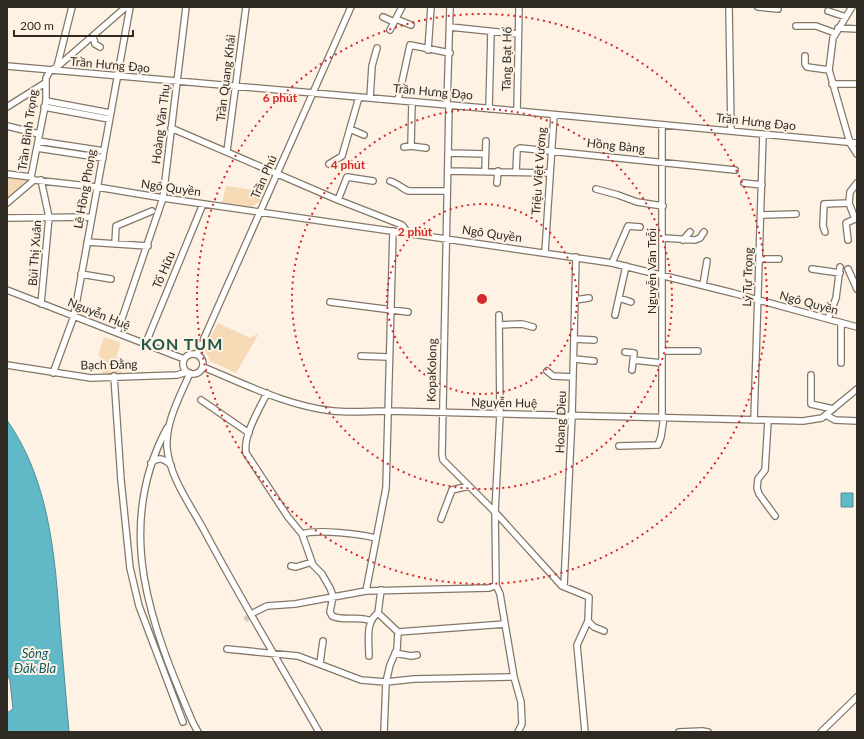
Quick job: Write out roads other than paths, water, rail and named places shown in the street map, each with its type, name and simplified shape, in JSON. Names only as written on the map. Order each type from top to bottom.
[{"type":"street","points":[[57,67],[72,7]]},
{"type":"street","points":[[50,71],[57,67],[126,7]]},
{"type":"street","name":"Lê Hồng Phong","points":[[53,373],[74,316],[130,7]]},
{"type":"street","name":"Hoàng Văn Thụ","points":[[117,333],[148,246],[163,198],[186,7]]},
{"type":"street","name":"Trần Quang Khải","points":[[227,151],[237,86],[246,7]]},
{"type":"street","name":"Trần Phú","points":[[197,354],[351,7]]},
{"type":"street","points":[[390,30],[402,7]]},
{"type":"street","points":[[428,50],[431,7]]},
{"type":"street","name":"KopaKolong","points":[[450,7],[448,105],[449,171],[445,239],[443,460],[496,512],[562,586],[568,590],[589,596],[588,621]]},
{"type":"street","name":"Tăng Bạt Hổ","points":[[517,111],[519,7]]},
{"type":"street","points":[[729,7],[731,130]]},
{"type":"street","points":[[758,7],[778,9]]},
{"type":"street","points":[[852,7],[837,31],[832,44],[829,70],[850,142],[857,154]]},
{"type":"street","points":[[828,10],[846,17]]},
{"type":"street","points":[[383,17],[411,25]]},
{"type":"street","points":[[796,26],[816,26],[837,31],[857,29]]},
{"type":"street","points":[[450,27],[518,34]]},
{"type":"street","points":[[489,109],[491,32]]},
{"type":"street","points":[[93,36],[95,44],[100,47]]},
{"type":"street","points":[[398,100],[409,46],[414,45],[428,50],[450,53]]},
{"type":"street","points":[[370,98],[372,66],[377,48]]},
{"type":"street","points":[[805,56],[805,64],[807,67],[829,70]]},
{"type":"street","name":"Trần Hưng Đạo","points":[[7,66],[178,82],[313,92],[857,143]]},
{"type":"street","name":"Trần Bình Trọng","points":[[33,179],[38,141],[46,101],[45,83],[50,71]]},
{"type":"street","name":"Trần Bình Trọng","points":[[7,107],[45,83]]},
{"type":"street","points":[[832,84],[857,84]]},
{"type":"street","points":[[329,164],[342,156],[359,97]]},
{"type":"street","points":[[46,101],[110,116]]},
{"type":"street","points":[[411,146],[412,102]]},
{"type":"street","points":[[44,107],[110,116]]},
{"type":"street","name":"Triệu Việt Vương","points":[[544,252],[554,114]]},
{"type":"street","name":"Nguyễn Văn Trỗi","points":[[619,446],[658,445],[661,437],[663,417],[662,125]]},
{"type":"street","points":[[7,126],[40,134]]},
{"type":"street","points":[[171,128],[338,200],[402,225],[408,233]]},
{"type":"street","points":[[350,129],[364,135]]},
{"type":"street","name":"Lý Tự Trọng","points":[[754,420],[759,300],[763,134]]},
{"type":"street","points":[[38,141],[104,151]]},
{"type":"street","points":[[485,171],[486,141]]},
{"type":"street","points":[[404,147],[411,146],[426,148]]},
{"type":"street","points":[[37,148],[103,158]]},
{"type":"street","name":"Hồng Bàng","points":[[516,172],[518,148],[551,150],[735,170]]},
{"type":"street","points":[[449,153],[485,154]]},
{"type":"street","points":[[449,171],[550,173]]},
{"type":"street","points":[[497,183],[498,171]]},
{"type":"street","name":"Ngô Quyền","points":[[7,174],[612,263],[703,285],[857,327]]},
{"type":"street","points":[[338,200],[347,177],[373,180]]},
{"type":"street","points":[[7,203],[33,179]]},
{"type":"street","name":"Bùi Thị Xuân","points":[[41,180],[49,217],[42,304]]},
{"type":"street","points":[[390,181],[401,185],[405,190],[409,191],[448,191]]},
{"type":"street","points":[[744,183],[762,185]]},
{"type":"street","points":[[848,240],[846,224],[855,219],[849,203],[850,192],[857,184]]},
{"type":"street","points":[[596,189],[618,194],[637,202],[663,206]]},
{"type":"street","points":[[825,232],[823,226],[824,204],[849,203]]},
{"type":"street","name":"Tố Hữu","points":[[145,345],[204,204]]},
{"type":"street","points":[[115,244],[116,226],[152,211]]},
{"type":"street","points":[[761,215],[796,214]]},
{"type":"street","points":[[7,218],[92,217]]},
{"type":"street","points":[[612,263],[628,226],[640,227]]},
{"type":"street","points":[[366,591],[386,488],[389,310],[393,231]]},
{"type":"street","points":[[683,240],[690,232]]},
{"type":"street","points":[[663,238],[695,240],[700,238],[704,232]]},
{"type":"street","points":[[87,242],[148,246]]},
{"type":"street","name":"Hoang Dieu","points":[[564,586],[572,415],[576,258]]},
{"type":"street","points":[[760,259],[780,259]]},
{"type":"street","points":[[703,285],[707,261]]},
{"type":"street","points":[[615,315],[626,266]]},
{"type":"street","points":[[812,269],[840,270],[836,298],[828,319]]},
{"type":"street","points":[[848,270],[857,289]]},
{"type":"street","points":[[81,274],[111,279]]},
{"type":"street","name":"Nguyễn Huệ","points":[[7,290],[184,359]]},
{"type":"street","points":[[575,300],[589,298]]},
{"type":"street","points":[[619,298],[631,302]]},
{"type":"street","points":[[330,302],[408,312]]},
{"type":"street","points":[[499,315],[500,414],[496,512],[496,585],[500,594],[514,677],[521,702],[521,727],[518,732]]},
{"type":"street","points":[[841,323],[841,363]]},
{"type":"street","points":[[499,325],[522,324],[533,326]]},
{"type":"street","points":[[574,339],[594,340]]},
{"type":"street","points":[[662,352],[698,351]]},
{"type":"street","points":[[625,352],[634,353],[632,370]]},
{"type":"street","points":[[191,354],[197,354],[201,358],[203,367],[199,372],[188,373],[183,366],[184,359],[191,354]]},
{"type":"street","points":[[361,356],[388,357]]},
{"type":"street","points":[[574,359],[594,361]]},
{"type":"street","points":[[634,360],[662,363]]},
{"type":"street","name":"Bạch Đằng","points":[[7,365],[91,378],[114,376],[178,375],[188,373]]},
{"type":"street","name":"Nguyễn Huệ","points":[[203,367],[266,393],[305,406],[334,411],[663,417],[768,421],[812,420],[826,415]]},
{"type":"street","points":[[548,371],[553,376],[573,377]]},
{"type":"street","points":[[188,373],[170,423],[151,463],[145,487],[140,521],[140,545],[143,579],[164,652],[198,732]]},
{"type":"street","points":[[811,375],[811,404],[833,409]]},
{"type":"street","points":[[114,376],[121,480],[130,568],[139,606],[183,722]]},
{"type":"street","points":[[857,389],[826,415],[835,420],[857,421]]},
{"type":"street","points":[[266,393],[249,434],[245,446],[246,453],[288,517],[302,534],[313,565],[322,574],[333,596],[330,612],[332,616],[344,620],[360,618],[371,621]]},
{"type":"street","points":[[200,400],[249,434]]},
{"type":"street","points":[[768,421],[765,470],[758,479],[757,488],[759,494],[775,516]]},
{"type":"street","points":[[170,423],[167,441],[171,465],[176,479],[319,732]]},
{"type":"street","points":[[151,463],[156,459],[161,459],[171,465]]},
{"type":"street","points":[[441,519],[452,490],[469,486]]},
{"type":"street","points":[[302,534],[308,532],[376,538]]},
{"type":"street","points":[[291,566],[301,566],[312,562]]},
{"type":"street","points":[[255,612],[268,606],[295,604],[366,591],[489,588],[496,585]]},
{"type":"street","points":[[369,656],[369,630],[371,621],[378,613],[382,590]]},
{"type":"street","points":[[378,613],[398,632],[505,624]]},
{"type":"street","points":[[585,732],[577,645],[588,621],[594,627],[604,631]]},
{"type":"street","points":[[384,732],[386,682],[390,665],[397,649],[398,632]]},
{"type":"street","points":[[320,663],[323,641]]},
{"type":"street","points":[[227,649],[298,656],[320,663],[361,680],[386,682],[414,678],[514,677]]},
{"type":"street","points":[[395,654],[411,656],[416,655]]},
{"type":"street","points":[[821,732],[856,700]]},
{"type":"street","points":[[679,732],[702,730],[708,732]]},
{"type":"water","name":"Sông Đăk Bla","points":[[7,420],[21,443],[32,467],[41,493],[47,518],[56,572],[69,732],[7,732],[7,713],[13,709],[10,681],[7,673]]},
{"type":"water","points":[[841,493],[853,493],[853,507],[841,507]]},
{"type":"tunnel","points":[[245,620],[255,612]]},
{"type":"district","name":"KON TUM","points":[[182,344]]}]
